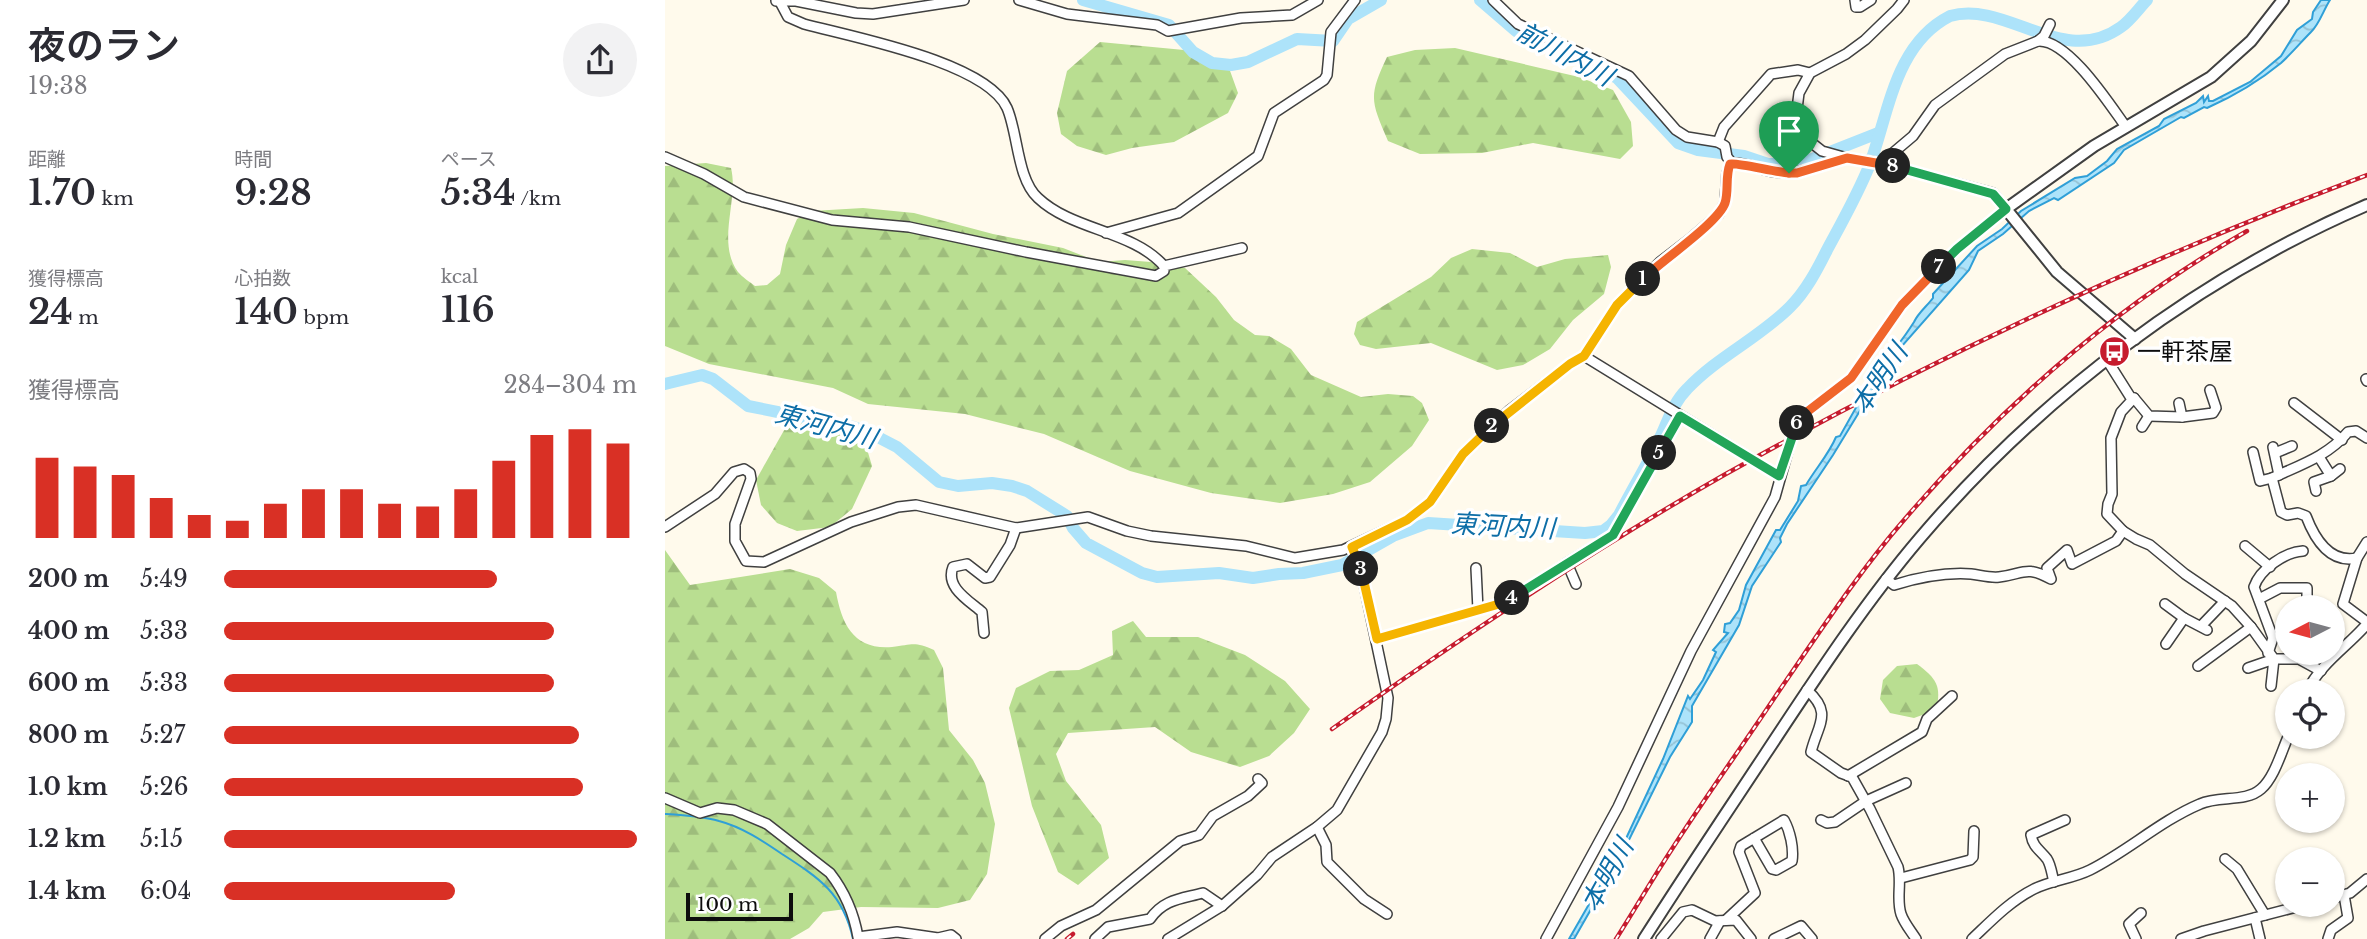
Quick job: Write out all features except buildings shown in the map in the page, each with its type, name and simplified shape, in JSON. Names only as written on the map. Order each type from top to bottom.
[{"type":"street","points":[[778,1],[796,1],[873,14],[964,0]]},
{"type":"street","points":[[1019,0],[1067,14],[1157,25],[1168,31],[1241,18],[1292,15],[1318,0]]},
{"type":"street","points":[[1106,233],[1178,213],[1258,156],[1274,113],[1324,80],[1327,75],[1331,32],[1355,0]]},
{"type":"street","points":[[1493,0],[1518,24],[1629,76],[1676,130],[1687,137],[1722,144]]},
{"type":"street","points":[[1856,0],[1856,7],[1860,7],[1871,0]]},
{"type":"street","points":[[1904,0],[1865,40],[1810,74],[1799,93],[1797,109],[1808,140],[1822,151],[1878,162],[1993,194],[2057,272],[2135,339]]},
{"type":"street","points":[[1546,939],[1618,807],[1691,651],[1775,497],[1795,426],[1803,415],[1851,378],[1902,305],[1957,249],[2094,146],[2211,77],[2264,27],[2283,0]]},
{"type":"street","points":[[778,1],[788,17],[804,24],[917,53],[971,77],[999,93],[1011,118],[1015,140],[1032,191],[1048,206],[1152,253],[1164,266]]},
{"type":"street","points":[[1878,162],[1913,136],[1935,105],[2005,54],[2041,38],[2050,24]]},
{"type":"street","points":[[2041,38],[2078,63],[2126,127]]},
{"type":"street","points":[[665,527],[715,494],[734,472],[744,469],[750,473],[751,479],[735,524],[736,541],[746,561],[764,562],[851,522],[898,507],[916,505],[1016,528],[1088,517],[1127,531],[1151,536],[1247,546],[1295,558],[1353,548],[1407,520],[1430,502],[1472,445],[1510,410],[1584,356],[1617,305],[1660,262],[1719,214],[1725,202],[1730,160],[1722,144],[1724,127],[1771,74],[1798,69],[1810,74]]},
{"type":"street","points":[[665,157],[704,174],[744,197],[832,220],[909,227],[1156,276],[1164,271],[1164,266]]},
{"type":"street","points":[[1730,160],[1751,168],[1797,173],[1847,158]]},
{"type":"street","points":[[1644,939],[1846,631],[1921,536],[1975,478],[2050,407],[2135,339],[2252,263],[2367,205]]},
{"type":"street","points":[[1164,266],[1242,248]]},
{"type":"street","points":[[1584,356],[1779,476]]},
{"type":"street","points":[[2107,360],[2131,398],[2134,398],[2149,416],[2182,417],[2213,413],[2216,408],[2210,390]]},
{"type":"street","points":[[2134,398],[2121,412],[2116,433],[2112,494],[2107,514],[2123,531],[2150,545],[2185,574],[2225,601],[2251,627],[2271,656]]},
{"type":"street","points":[[2179,403],[2182,417]]},
{"type":"street","points":[[2294,403],[2342,440]]},
{"type":"street","points":[[1377,639],[1506,602],[1613,535],[1677,415]]},
{"type":"street","points":[[2142,427],[2149,416]]},
{"type":"street","points":[[2253,452],[2260,481],[2276,477],[2319,457],[2336,446],[2349,432],[2367,438]]},
{"type":"street","points":[[2115,455],[2116,433]]},
{"type":"street","points":[[2292,446],[2274,450],[2281,512],[2306,516],[2325,550],[2342,557],[2357,558]]},
{"type":"street","points":[[2319,457],[2331,477]]},
{"type":"street","points":[[2316,491],[2314,482],[2331,477],[2340,469]]},
{"type":"street","points":[[983,634],[982,612],[953,586],[949,576],[953,567],[967,564],[985,578],[990,577],[1010,545],[1016,528]]},
{"type":"street","points":[[1886,579],[1894,584],[1935,574],[2001,577],[2025,571],[2037,571],[2051,579],[2047,568],[2067,550],[2071,564],[2116,541],[2123,531]]},
{"type":"street","points":[[2345,642],[2367,623],[2343,604],[2357,558],[2367,542]]},
{"type":"street","points":[[2245,546],[2270,567]]},
{"type":"street","points":[[1168,939],[1222,906],[1257,875],[1272,857],[1337,810],[1382,732],[1388,698],[1359,561],[1353,548]]},
{"type":"street","points":[[2271,686],[2273,638],[2254,586],[2257,578],[2270,567],[2293,552],[2303,551]]},
{"type":"street","points":[[1567,563],[1576,584]]},
{"type":"street","points":[[1476,568],[1478,610]]},
{"type":"street","points":[[2259,599],[2280,589],[2307,588],[2307,595]]},
{"type":"street","points":[[2165,604],[2204,628],[2225,601]]},
{"type":"street","points":[[2166,644],[2184,618]]},
{"type":"street","points":[[2198,666],[2251,627]]},
{"type":"street","points":[[2248,668],[2271,656],[2299,659],[2321,671]]},
{"type":"street","points":[[2315,679],[2325,665]]},
{"type":"street","points":[[1807,690],[1818,699],[1822,708],[1819,729],[1811,752],[1852,777],[1866,801],[1898,867],[1901,878],[1901,915],[1916,939]]},
{"type":"street","points":[[1848,776],[1922,732],[1927,719],[1952,696]]},
{"type":"street","points":[[1972,939],[2009,905],[2035,888],[2088,871],[2198,804],[2219,798],[2243,797],[2264,788],[2282,749]]},
{"type":"street","points":[[1045,939],[1061,926],[1096,911],[1179,841],[1199,835],[1213,816],[1248,796],[1262,783],[1258,779]]},
{"type":"street","points":[[1821,820],[1827,823],[1835,822],[1866,801],[1906,783]]},
{"type":"street","points":[[665,798],[700,813],[717,808],[734,810],[767,824],[837,881],[855,920],[858,937],[897,932],[938,938],[951,935],[956,939]]},
{"type":"street","points":[[1710,939],[1723,920],[1750,900],[1755,893],[1739,852],[1741,846],[1754,838],[1784,820],[1788,827],[1792,861],[1776,870],[1772,869],[1754,838]]},
{"type":"street","points":[[2054,882],[2048,860],[2039,853],[2031,835],[2065,820]]},
{"type":"street","points":[[1317,827],[1326,845],[1327,862],[1364,899],[1387,914]]},
{"type":"street","points":[[1901,878],[1970,860],[1973,857],[1974,831]]},
{"type":"street","points":[[2225,859],[2237,869],[2265,915]]},
{"type":"street","points":[[2345,895],[2367,878]]},
{"type":"street","points":[[1095,939],[1108,927],[1150,919],[1158,908],[1171,900],[1203,893],[1222,906]]},
{"type":"street","points":[[2328,939],[2331,930],[2348,918],[2345,901]]},
{"type":"street","points":[[1661,939],[1683,912],[1692,911],[1715,921],[1736,920],[1751,939]]},
{"type":"street","points":[[2181,939],[2275,912]]},
{"type":"street","points":[[2136,939],[2129,924],[2141,913]]},
{"type":"street","points":[[2255,918],[2260,939]]},
{"type":"street","points":[[1778,938],[1801,926],[1812,939]]},
{"type":"green space","points":[[1100,42],[1184,50],[1229,68],[1238,93],[1228,113],[1174,142],[1106,155],[1077,146],[1061,134],[1057,113],[1067,71]]},
{"type":"green space","points":[[1455,48],[1579,77],[1613,90],[1631,122],[1633,146],[1620,159],[1533,143],[1482,153],[1420,154],[1388,141],[1374,99],[1377,81],[1387,57],[1415,50]]},
{"type":"green space","points":[[706,163],[731,168],[733,180],[729,248],[738,272],[755,286],[767,285],[780,274],[786,245],[797,219],[812,211],[863,208],[914,213],[993,234],[1063,248],[1099,262],[1125,260],[1164,263],[1185,268],[1216,297],[1234,320],[1255,335],[1269,336],[1291,349],[1311,375],[1361,397],[1388,394],[1413,396],[1422,403],[1429,420],[1412,446],[1370,482],[1333,494],[1280,503],[1211,493],[1130,471],[1044,434],[965,414],[868,404],[833,388],[709,364],[665,346],[665,166]]},
{"type":"green space","points":[[1472,249],[1510,253],[1537,267],[1565,259],[1608,255],[1611,267],[1604,294],[1573,320],[1550,349],[1523,365],[1497,370],[1431,343],[1376,349],[1360,345],[1354,334],[1357,322],[1431,277],[1451,258]]},
{"type":"green space","points":[[810,420],[844,426],[864,439],[872,466],[852,509],[830,527],[797,531],[777,523],[761,505],[756,480],[787,425]]},
{"type":"green space","points":[[665,550],[690,585],[790,569],[819,578],[836,592],[846,625],[859,640],[879,647],[917,645],[934,650],[943,668],[949,730],[973,760],[985,783],[995,824],[987,874],[970,900],[938,908],[861,907],[823,912],[809,928],[790,939],[665,939]]},
{"type":"green space","points":[[1133,621],[1146,637],[1198,637],[1245,655],[1285,681],[1310,709],[1294,733],[1269,756],[1240,767],[1191,752],[1155,727],[1068,733],[1056,754],[1066,781],[1101,825],[1109,858],[1078,885],[1058,872],[1032,806],[1009,708],[1016,688],[1050,671],[1079,670],[1113,655],[1112,631]]},
{"type":"green space","points":[[1917,664],[1936,683],[1936,710],[1914,718],[1890,713],[1880,699],[1883,680],[1897,666]]},
{"type":"water","name":"本明川","points":[[2321,0],[2330,0],[2314,29],[2264,76],[2207,108],[2181,117],[2124,150],[2114,163],[2058,200],[2054,198],[2029,211],[1978,251],[1969,270],[1901,347],[1787,524],[1780,538],[1781,542],[1752,586],[1739,625],[1692,706],[1692,722],[1670,757],[1618,862],[1574,939],[1569,939],[1623,845],[1663,759],[1688,696],[1690,699],[1703,680],[1716,652],[1713,650],[1728,633],[1724,632],[1725,624],[1730,623],[1739,610],[1746,585],[1776,530],[1780,530],[1798,501],[1801,486],[1806,485],[1836,437],[1840,436],[1884,358],[1900,342],[1933,298],[1933,294],[1977,246],[2002,229],[2021,211],[2075,178],[2087,176],[2107,161],[2117,149],[2159,126],[2164,119],[2196,103],[2203,96],[2204,102],[2208,96],[2209,101],[2213,101],[2250,82],[2281,56],[2297,30],[2312,19]]},
{"type":"waterway","name":"前川内川","points":[[1083,0],[1169,25],[1193,52],[1212,63],[1231,65],[1248,62],[1297,39],[1333,41],[1348,19],[1381,0]]},
{"type":"waterway","name":"前川内川","points":[[1480,0],[1516,31],[1532,40],[1570,52],[1617,78],[1678,143],[1698,150],[1744,156],[1768,164],[1792,164],[1878,133]]},
{"type":"waterway","name":"東河内川","points":[[665,384],[702,375],[713,379],[748,406],[853,427],[870,433],[897,447],[939,482],[958,486],[992,483],[1027,491],[1067,516],[1086,543],[1142,573],[1157,577],[1219,573],[1253,578],[1303,573],[1342,565],[1393,536],[1428,523],[1585,533],[1603,531],[1619,515],[1682,395],[1711,367],[1778,318],[1806,287],[1870,164],[1889,102],[1906,61],[1932,28],[1950,16],[1971,14],[1993,17],[2056,38],[2078,41],[2099,38],[2121,27],[2147,0]]},
{"type":"waterway","points":[[665,814],[713,819],[736,827],[795,863],[818,879],[836,898],[849,923],[853,939]]},
{"type":"railway","points":[[1332,729],[1574,565],[1674,504],[1802,432],[1960,351],[2121,276],[2367,175]]},
{"type":"railway","points":[[1616,939],[1685,829],[1839,604],[1887,540],[1941,478],[2021,398],[2107,325],[2152,291],[2247,231]]},
{"type":"railway","points":[[1067,939],[1073,934]]},
{"type":"place","name":"一軒茶屋","points":[[2114,351]]},
{"type":"route","points":[[1847,158],[1858,158],[1993,194],[2006,209],[1957,249],[1902,305],[1851,378],[1803,415],[1795,426],[1779,476],[1680,416],[1613,535],[1506,602],[1377,639],[1359,561],[1352,547],[1407,520],[1430,502],[1463,454],[1490,428],[1570,364],[1584,356],[1617,305],[1660,262],[1719,214],[1725,202],[1730,164],[1739,162],[1751,168],[1789,173],[1847,158]]}]
